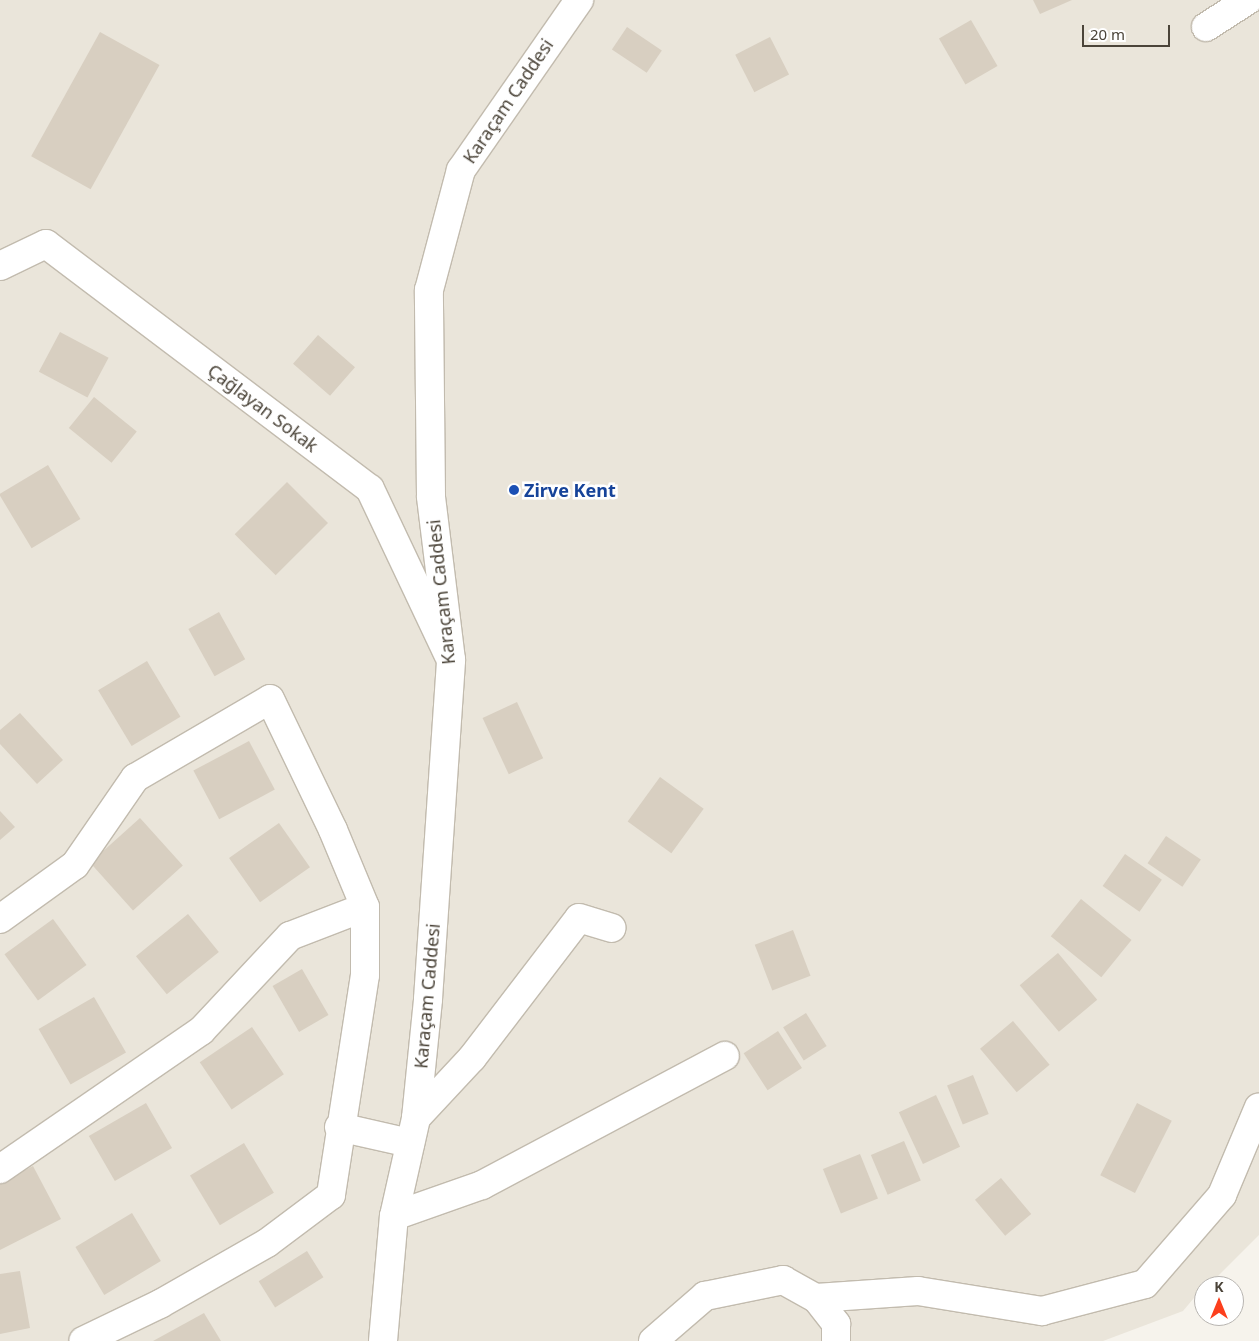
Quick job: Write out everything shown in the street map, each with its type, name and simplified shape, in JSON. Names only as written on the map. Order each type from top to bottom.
[{"type":"street","name":"Karaçam Caddesi","points":[[383,1341],[394,1216],[413,1131],[428,999],[451,660],[431,496],[429,290],[461,170],[579,0]]},
{"type":"street","points":[[1206,27],[1248,0]]},
{"type":"street","name":"Çağlayan Sokak","points":[[0,266],[46,244],[370,489],[451,660]]},
{"type":"street","points":[[0,919],[75,865],[135,778],[270,699],[333,830],[365,907],[365,975],[339,1127],[330,1195],[267,1243],[160,1304],[83,1341]]},
{"type":"street","points":[[0,1169],[201,1032],[290,936],[365,907]]},
{"type":"street","points":[[339,1127],[413,1131],[472,1058],[579,918],[612,928]]},
{"type":"street","points":[[394,1216],[482,1185],[725,1056]]},
{"type":"street","points":[[816,1298],[918,1291],[1042,1311],[1144,1284],[1222,1195],[1259,1107]]},
{"type":"street","points":[[653,1341],[705,1296],[783,1280],[816,1298],[836,1324],[836,1341]]},
{"type":"shaded area","points":[[0,0],[1259,0],[1259,1235],[1218,1276],[1194,1276],[1194,1298],[1183,1311],[1103,1341],[0,1341]]},
{"type":"building","points":[[1033,0],[1072,0],[1040,14]]},
{"type":"building","points":[[971,20],[998,66],[965,84],[939,38]]},
{"type":"building","points":[[627,27],[662,50],[647,73],[612,49]]},
{"type":"building","points":[[100,32],[159,65],[91,189],[31,156]]},
{"type":"building","points":[[770,37],[789,74],[754,92],[735,55]]},
{"type":"building","points":[[60,332],[109,358],[87,398],[39,372]]},
{"type":"building","points":[[318,335],[355,367],[330,396],[293,364]]},
{"type":"building","points":[[94,397],[137,432],[112,463],[69,428]]},
{"type":"building","points":[[48,465],[80,519],[32,548],[0,494]]},
{"type":"building","points":[[287,482],[328,523],[276,575],[235,534]]},
{"type":"building","points":[[219,612],[245,659],[215,676],[188,629]]},
{"type":"building","points":[[147,661],[180,717],[132,746],[98,690]]},
{"type":"building","points":[[517,702],[543,758],[509,774],[483,718]]},
{"type":"building","points":[[20,713],[63,760],[37,784],[0,744],[0,730]]},
{"type":"building","points":[[249,741],[275,790],[219,819],[193,771]]},
{"type":"building","points":[[660,777],[704,809],[671,853],[628,821]]},
{"type":"building","points":[[0,811],[15,827],[0,840]]},
{"type":"building","points":[[140,818],[183,866],[133,910],[90,863]]},
{"type":"building","points":[[279,823],[310,867],[260,902],[229,858]]},
{"type":"building","points":[[1166,836],[1201,859],[1182,887],[1148,863]]},
{"type":"building","points":[[1125,854],[1162,880],[1139,912],[1103,886]]},
{"type":"building","points":[[1081,899],[1132,940],[1101,977],[1051,936]]},
{"type":"building","points":[[188,914],[219,952],[167,994],[136,956]]},
{"type":"building","points":[[53,919],[87,965],[38,1000],[4,954]]},
{"type":"building","points":[[793,930],[811,976],[772,990],[755,945]]},
{"type":"building","points":[[1058,953],[1097,1000],[1059,1032],[1020,985]]},
{"type":"building","points":[[302,969],[328,1015],[299,1032],[273,986]]},
{"type":"building","points":[[94,997],[126,1052],[71,1084],[39,1029]]},
{"type":"building","points":[[806,1013],[827,1046],[804,1060],[783,1027]]},
{"type":"building","points":[[1013,1021],[1050,1065],[1017,1092],[980,1049]]},
{"type":"building","points":[[252,1027],[284,1074],[232,1109],[200,1062]]},
{"type":"building","points":[[778,1031],[802,1068],[768,1090],[744,1053]]},
{"type":"building","points":[[973,1075],[989,1114],[963,1124],[947,1085]]},
{"type":"building","points":[[936,1095],[960,1147],[923,1164],[899,1112]]},
{"type":"building","points":[[146,1103],[172,1148],[115,1181],[89,1136]]},
{"type":"building","points":[[1137,1103],[1172,1121],[1135,1193],[1100,1175]]},
{"type":"building","points":[[904,1141],[921,1181],[888,1195],[871,1155]]},
{"type":"building","points":[[244,1143],[274,1193],[220,1225],[190,1175]]},
{"type":"building","points":[[860,1154],[878,1199],[841,1213],[823,1169]]},
{"type":"building","points":[[33,1166],[61,1219],[0,1250],[0,1183]]},
{"type":"building","points":[[1001,1178],[1031,1214],[1005,1236],[975,1200]]},
{"type":"building","points":[[132,1213],[161,1261],[104,1295],[75,1247]]},
{"type":"building","points":[[307,1251],[323,1277],[275,1307],[259,1281]]},
{"type":"building","points":[[20,1271],[30,1328],[0,1334],[0,1274]]},
{"type":"building","points":[[204,1313],[221,1341],[153,1341]]},
{"type":"place","name":"Zirve Kent","points":[[514,490]]}]
